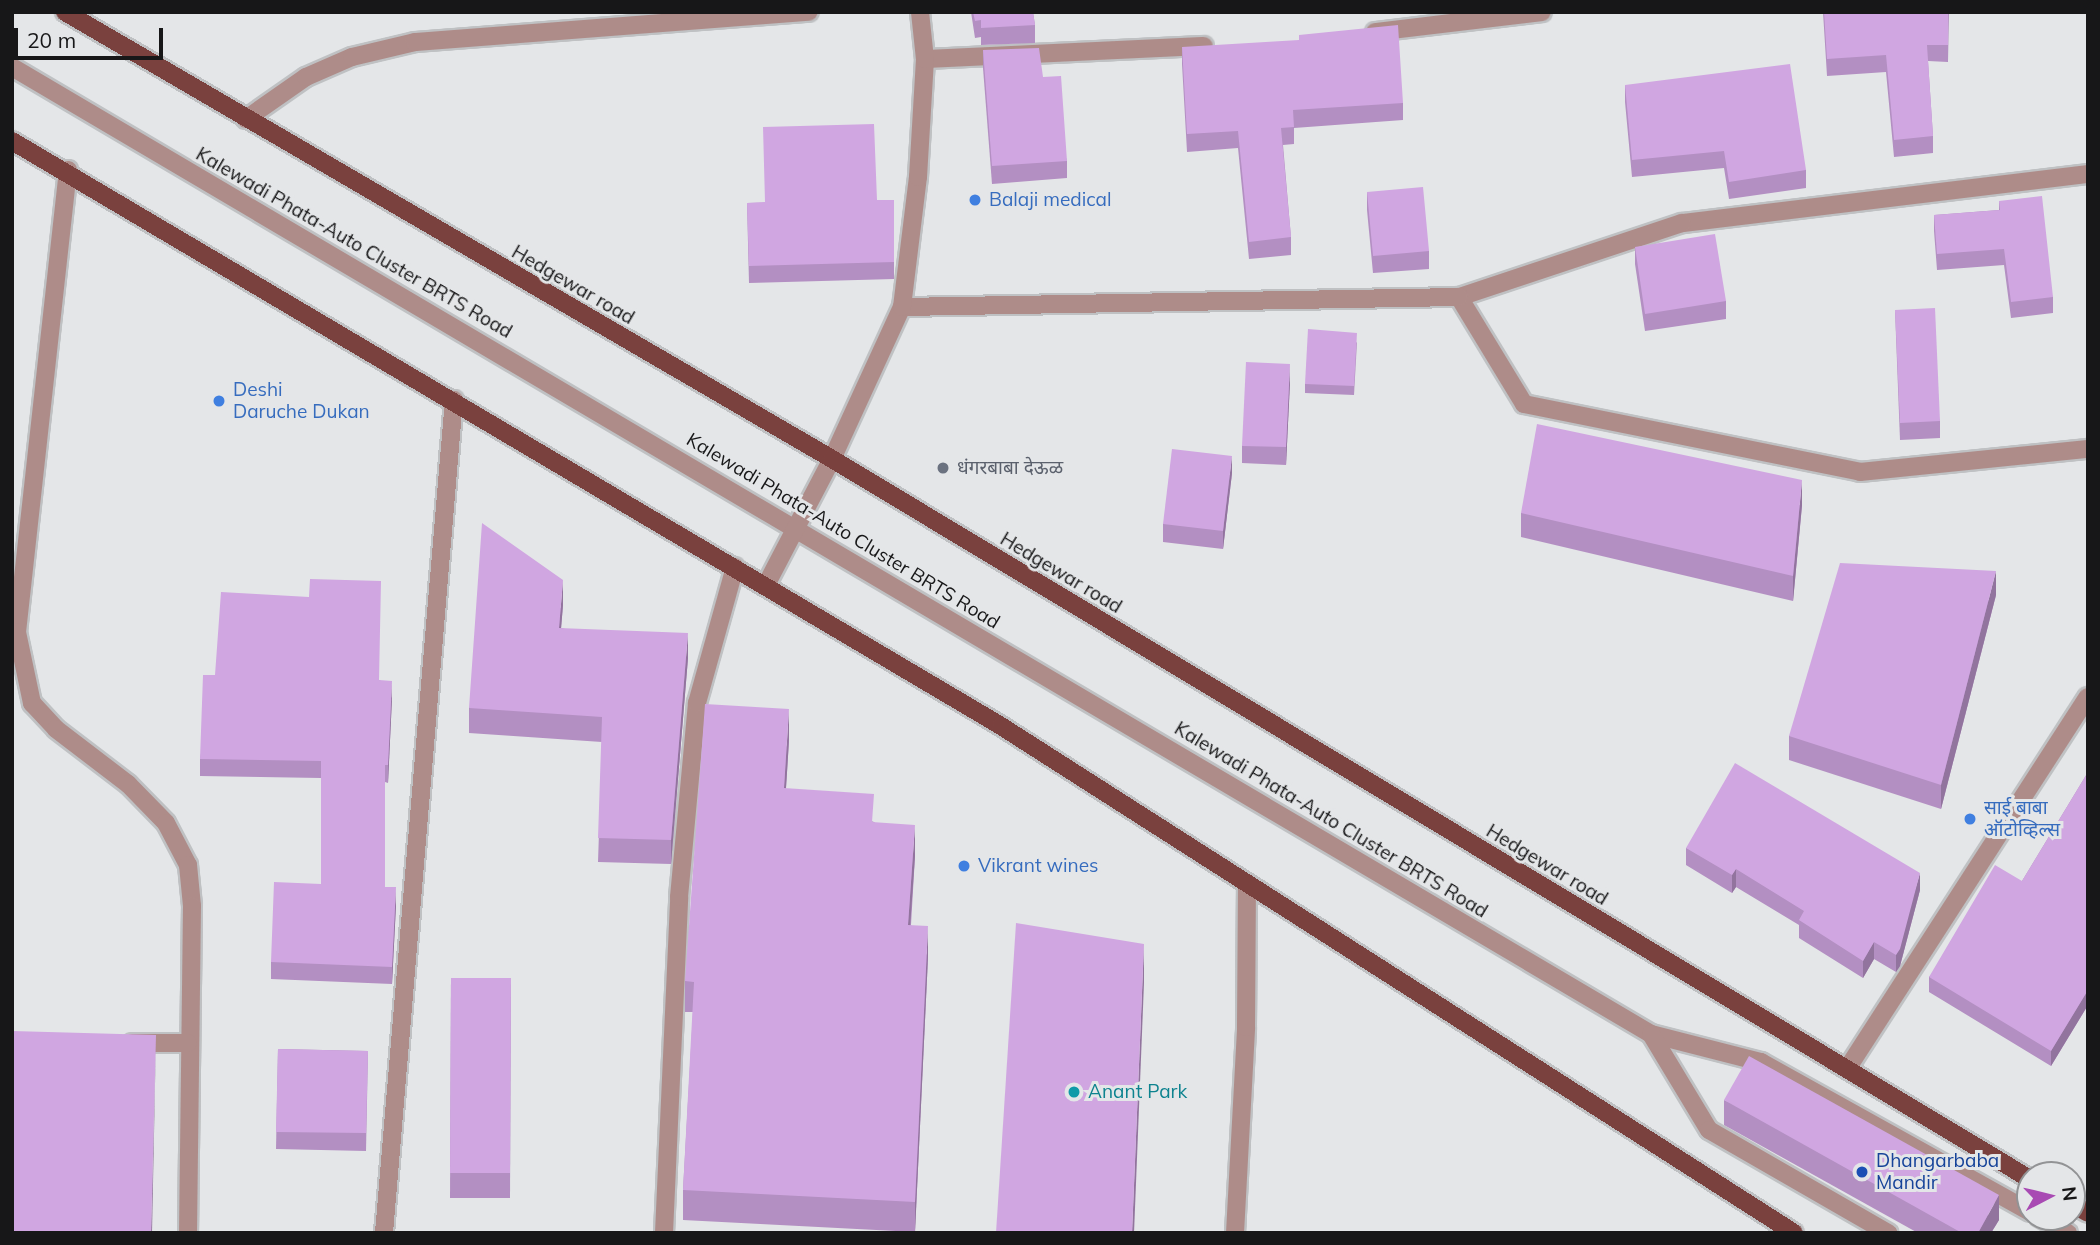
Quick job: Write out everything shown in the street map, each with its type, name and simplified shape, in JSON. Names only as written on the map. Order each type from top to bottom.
[{"type":"main road","name":"Hedgewar road","points":[[65,12],[832,459],[2016,1171]]},
{"type":"main road","points":[[12,141],[68,170],[1001,726],[1794,1233]]},
{"type":"street","points":[[246,119],[306,77],[352,57],[415,42],[809,12]]},
{"type":"street","points":[[766,585],[832,459],[902,307],[918,177],[925,59],[920,12]]},
{"type":"street","points":[[1358,34],[1542,12]]},
{"type":"street","points":[[925,59],[1223,46]]},
{"type":"street","name":"Kalewadi Phata-Auto Cluster BRTS Road","points":[[12,67],[796,526],[1651,1034],[1761,1062],[2016,1204]]},
{"type":"street","points":[[68,170],[17,632],[22,667],[32,703],[56,729],[128,784],[166,822],[188,865],[192,906],[188,1043],[188,1233]]},
{"type":"street","points":[[902,307],[1460,297],[1682,223],[2088,174]]},
{"type":"street","points":[[1460,297],[1524,404],[1860,472],[2088,449]]},
{"type":"street","points":[[384,1233],[454,400]]},
{"type":"street","points":[[664,1233],[679,897],[697,704],[735,567]]},
{"type":"street","points":[[1847,1069],[2088,697]]},
{"type":"street","points":[[1235,1233],[1247,1027],[1247,885]]},
{"type":"street","name":"Kalewadi Phata-Auto Cluster BRTS Road","points":[[1651,1034],[1709,1130],[1888,1233]]},
{"type":"street","points":[[107,1043],[188,1043]]},
{"type":"building","points":[[973,12],[1033,12],[1035,25],[981,28],[981,20],[975,21]]},
{"type":"building","points":[[1824,12],[1948,12],[1948,45],[1927,45],[1933,136],[1894,140],[1886,55],[1827,59]]},
{"type":"building","points":[[1398,25],[1403,103],[1293,110],[1294,127],[1281,128],[1291,237],[1249,242],[1238,131],[1187,134],[1182,47],[1299,40],[1299,35]]},
{"type":"building","points":[[1039,48],[1043,77],[1061,76],[1067,161],[992,166],[983,50]]},
{"type":"building","points":[[1790,64],[1806,170],[1729,182],[1724,151],[1632,160],[1625,85]]},
{"type":"building","points":[[874,124],[877,200],[894,200],[894,262],[749,266],[747,203],[765,202],[763,127]]},
{"type":"building","points":[[1423,187],[1429,251],[1373,256],[1367,192]]},
{"type":"building","points":[[2042,196],[2053,297],[2011,302],[2004,249],[1937,254],[1934,215],[2000,210],[1999,201]]},
{"type":"building","points":[[1715,234],[1726,301],[1645,314],[1635,247]]},
{"type":"building","points":[[1935,308],[1940,421],[1900,423],[1895,310]]},
{"type":"building","points":[[1308,329],[1357,333],[1354,386],[1305,384]]},
{"type":"building","points":[[1246,362],[1290,364],[1286,447],[1242,446]]},
{"type":"building","points":[[1537,424],[1802,480],[1793,576],[1521,513]]},
{"type":"building","points":[[1172,449],[1232,456],[1223,531],[1163,524]]},
{"type":"building","points":[[482,523],[563,580],[559,628],[688,633],[671,840],[598,838],[602,717],[469,708]]},
{"type":"building","points":[[1840,563],[1996,571],[1941,785],[1789,736]]},
{"type":"building","points":[[310,579],[381,581],[379,680],[392,681],[388,765],[385,765],[385,887],[396,887],[392,967],[271,962],[274,882],[321,884],[321,761],[200,759],[203,675],[215,675],[221,592],[309,597]]},
{"type":"building","points":[[705,704],[789,709],[784,788],[874,794],[872,822],[915,825],[908,925],[928,926],[915,1202],[683,1190],[694,982],[685,981]]},
{"type":"building","points":[[1735,763],[1920,873],[1900,949],[1896,955],[1874,942],[1863,961],[1799,920],[1804,911],[1736,869],[1732,875],[1686,848]]},
{"type":"building","points":[[2088,772],[2088,990],[2051,1051],[1929,977],[1995,865],[2022,881]]},
{"type":"building","name":"Anant Park","points":[[1016,923],[1144,944],[1132,1233],[996,1233]]},
{"type":"building","points":[[451,978],[511,978],[510,1173],[450,1173]]},
{"type":"building","points":[[12,1031],[156,1035],[151,1233],[12,1233]]},
{"type":"building","points":[[278,1049],[368,1051],[366,1133],[276,1132]]},
{"type":"building","points":[[1749,1056],[1999,1195],[1978,1233],[1962,1233],[1724,1100]]},
{"type":"place","name":"Balaji medical","points":[[975,200]]},
{"type":"place","name":"Deshi Daruche Dukan","points":[[219,401]]},
{"type":"place","name":"धंगरबाबा देऊळ","points":[[943,468]]},
{"type":"place","name":"साई बाबा ऑटोव्हिल्स","points":[[1970,819]]},
{"type":"place","name":"Vikrant wines","points":[[964,866]]},
{"type":"place","name":"Anant Park","points":[[1074,1092]]},
{"type":"place","name":"Dhangarbaba Mandir","points":[[1862,1172]]}]
